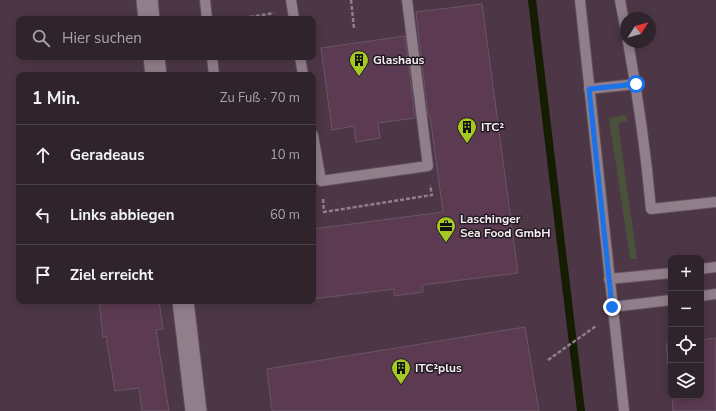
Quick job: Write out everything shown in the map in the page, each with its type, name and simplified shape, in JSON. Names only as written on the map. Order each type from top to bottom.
[{"type":"street","points":[[147,0],[149,16]]},
{"type":"street","points":[[154,60],[156,72]]},
{"type":"street","points":[[183,304],[196,411]]},
{"type":"lane","points":[[205,0],[207,16]]},
{"type":"lane","points":[[290,0],[293,15]]},
{"type":"lane","points":[[316,152],[321,181],[428,166],[406,0]]},
{"type":"lane","points":[[580,0],[624,411]]},
{"type":"lane","points":[[620,0],[622,12]]},
{"type":"lane","points":[[629,48],[645,147],[651,209],[716,202]]},
{"type":"lane","points":[[212,60],[214,72]]},
{"type":"lane","points":[[300,60],[302,72]]},
{"type":"lane","points":[[589,89],[636,84]]},
{"type":"lane","points":[[704,269],[716,267]]},
{"type":"lane","points":[[610,279],[668,273]]},
{"type":"lane","points":[[704,296],[716,294]]},
{"type":"lane","points":[[612,307],[668,300]]},
{"type":"path","points":[[351,0],[354,28]]},
{"type":"path","points":[[279,16],[293,15]]},
{"type":"path","points":[[321,181],[324,212],[432,195],[428,166]]},
{"type":"path","points":[[548,360],[588,332]]},
{"type":"shaded area","points":[[0,0],[716,0],[716,411],[0,411]]},
{"type":"green space","points":[[626,115],[627,121],[618,123],[637,259],[630,259],[609,118]]},
{"type":"building","name":"ITC²","points":[[482,4],[518,273],[422,285],[423,292],[394,296],[394,289],[316,299],[316,229],[443,212],[430,116],[428,116],[416,12]]},
{"type":"building","name":"Glashaus","points":[[405,36],[415,118],[378,123],[380,138],[356,142],[354,126],[332,130],[321,48]]},
{"type":"building","points":[[99,304],[159,304],[163,329],[156,330],[169,411],[142,411],[139,388],[115,391],[106,336],[103,337]]},
{"type":"building","name":"ITC²plus","points":[[525,327],[539,411],[272,411],[267,369]]},
{"type":"building","points":[[716,338],[716,411],[673,411],[672,399],[704,399],[704,340]]},
{"type":"building","points":[[666,344],[668,344],[668,363]]},
{"type":"waterway","points":[[532,0],[581,411]]},
{"type":"place","name":"Glashaus","points":[[359,77]]},
{"type":"place","name":"ITC²","points":[[467,144]]},
{"type":"place","name":"Laschinger Sea Food GmbH","points":[[446,243]]},
{"type":"place","name":"ITC²plus","points":[[401,385]]},
{"type":"route","points":[[612,307],[589,89],[636,84]]}]
